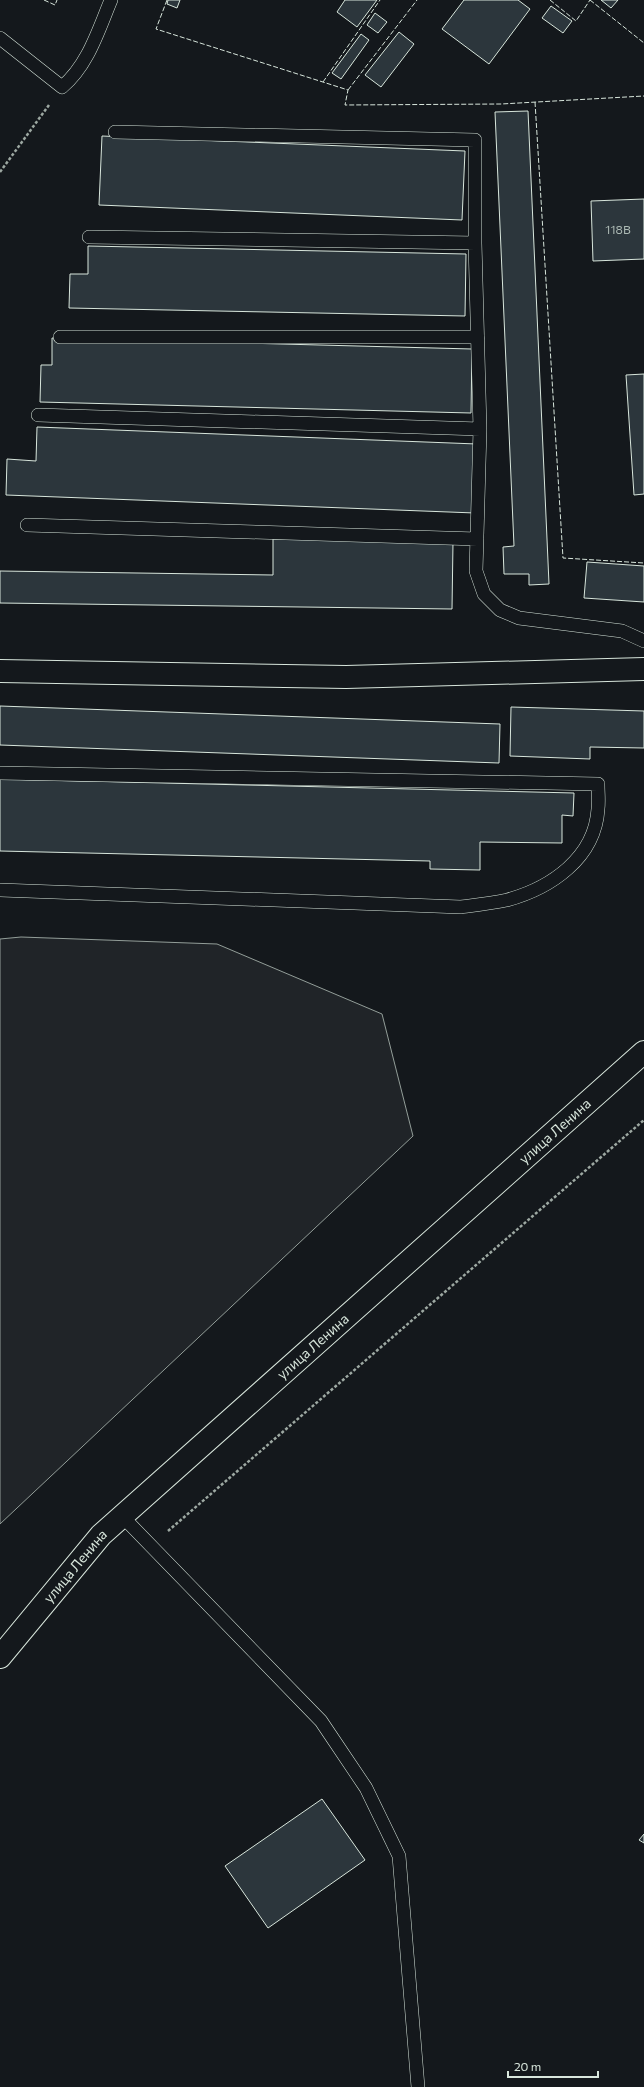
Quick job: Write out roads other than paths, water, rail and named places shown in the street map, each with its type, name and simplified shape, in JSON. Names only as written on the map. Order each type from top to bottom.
[{"type":"street","points":[[0,671],[346,677],[644,670]]},
{"type":"street","name":"улица Ленина","points":[[0,1657],[101,1536],[122,1516],[644,1052]]},
{"type":"lane","points":[[0,38],[62,87],[75,76],[93,44],[110,0]]},
{"type":"lane","points":[[115,132],[475,140],[475,242],[480,429],[476,571],[484,594],[500,610],[519,618],[622,631],[644,641]]},
{"type":"lane","points":[[89,237],[475,242]]},
{"type":"lane","points":[[60,336],[478,337]]},
{"type":"lane","points":[[38,415],[480,429]]},
{"type":"lane","points":[[27,525],[477,539]]},
{"type":"lane","points":[[0,773],[598,784],[598,810],[591,838],[575,864],[547,885],[507,900],[461,907],[0,890]]},
{"type":"lane","points":[[122,1516],[321,1721],[366,1788],[399,1856],[418,2087]]}]
